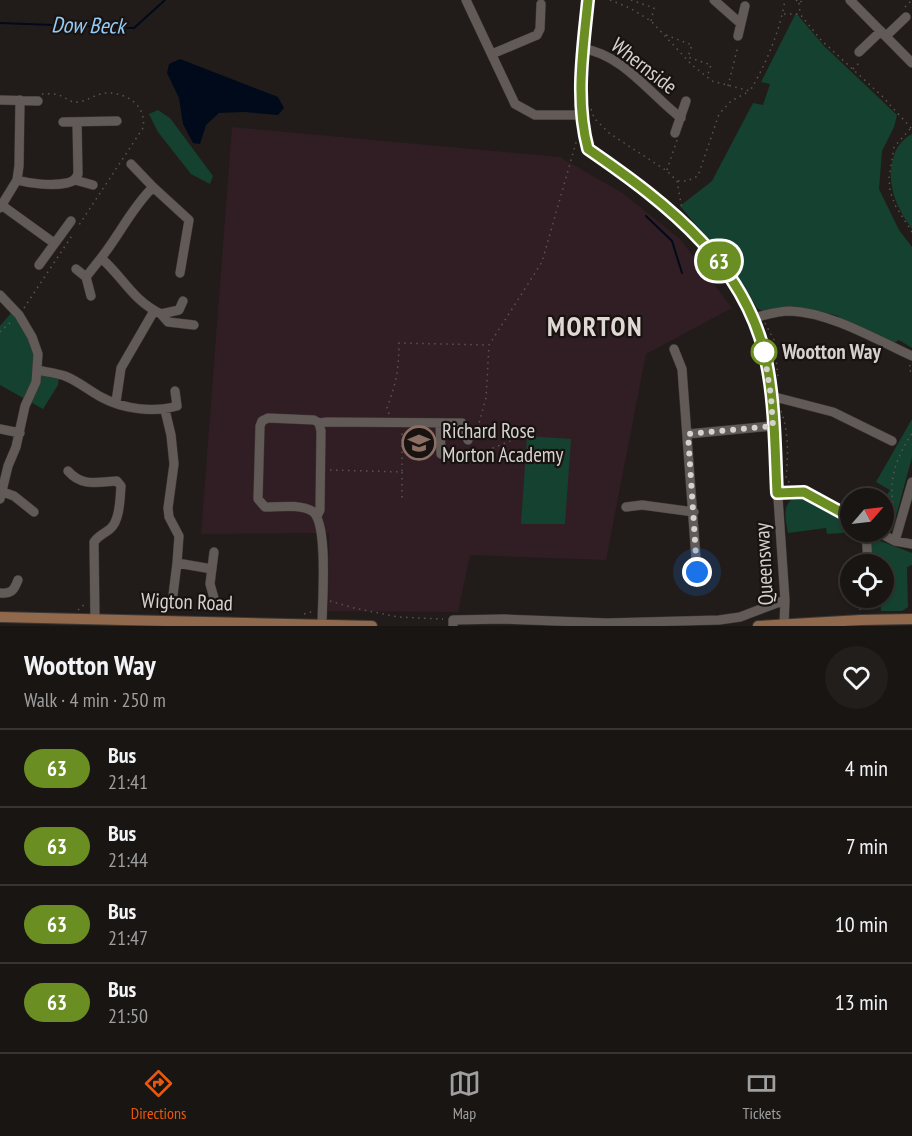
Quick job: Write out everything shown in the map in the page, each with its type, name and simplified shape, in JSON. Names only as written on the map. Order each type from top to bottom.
[{"type":"main road","name":"Wigton Road","points":[[0,616],[219,624],[372,626]]},
{"type":"main road","points":[[758,626],[912,619]]},
{"type":"street","points":[[466,0],[515,104],[535,115],[582,115]]},
{"type":"street","name":"Queensway","points":[[588,0],[582,49],[581,123],[588,149],[644,187],[688,226],[719,260],[760,320],[771,396],[785,600],[784,625]]},
{"type":"street","points":[[714,0],[740,23]]},
{"type":"street","points":[[850,0],[912,63]]},
{"type":"street","points":[[492,54],[537,35],[540,29],[541,4]]},
{"type":"street","points":[[738,41],[740,23],[746,6]]},
{"type":"street","points":[[860,57],[883,34],[906,17]]},
{"type":"street","name":"Whernside","points":[[582,49],[592,50],[612,60],[645,84],[681,118]]},
{"type":"street","points":[[2,100],[38,98]]},
{"type":"street","points":[[20,100],[17,180],[1,206],[54,243]]},
{"type":"street","name":"Whernside","points":[[676,136],[686,101]]},
{"type":"street","points":[[63,122],[117,122]]},
{"type":"street","points":[[75,180],[78,174],[77,122]]},
{"type":"street","points":[[131,164],[189,220],[180,273]]},
{"type":"street","points":[[17,180],[28,183],[68,183],[75,180],[93,185]]},
{"type":"street","points":[[91,296],[89,273],[113,243],[121,226],[140,200],[153,187]]},
{"type":"street","points":[[39,265],[71,221]]},
{"type":"street","points":[[101,258],[111,266],[128,290],[168,322],[194,326]]},
{"type":"street","points":[[76,269],[89,273]]},
{"type":"street","points":[[0,295],[5,307],[19,315],[32,337],[38,354],[36,382],[23,414],[20,433],[8,466],[2,496],[14,496],[34,512]]},
{"type":"street","points":[[157,312],[179,310],[183,301]]},
{"type":"street","points":[[760,320],[778,311],[805,313],[834,321],[910,358]]},
{"type":"street","points":[[116,402],[121,368],[157,312]]},
{"type":"street","points":[[674,349],[682,369],[697,572]]},
{"type":"street","points":[[37,370],[63,375],[80,382],[101,397],[143,410],[165,410],[177,406],[175,391]]},
{"type":"street","points":[[771,396],[833,412],[892,441]]},
{"type":"street","points":[[165,410],[171,435],[174,464],[168,508],[169,517],[179,536],[173,595]]},
{"type":"street","points":[[322,625],[324,553],[316,516],[305,508],[265,507],[258,499],[262,421],[268,418],[314,420],[319,423],[440,423],[454,418],[462,423],[468,440]]},
{"type":"street","points":[[316,516],[320,510],[321,431],[319,423]]},
{"type":"street","points":[[440,423],[441,454]]},
{"type":"street","points":[[688,434],[773,426]]},
{"type":"street","points":[[0,429],[20,433]]},
{"type":"street","points":[[68,471],[75,479],[82,482],[117,481],[121,486],[115,522],[111,529],[98,536],[94,542],[95,619]]},
{"type":"street","points":[[912,482],[895,541],[912,544]]},
{"type":"street","points":[[777,493],[804,492],[840,512]]},
{"type":"street","points":[[626,507],[642,505],[694,512]]},
{"type":"street","points":[[214,552],[210,584],[214,598]]},
{"type":"street","points":[[177,563],[212,569]]},
{"type":"street","points":[[0,593],[8,594],[13,591],[18,580]]},
{"type":"street","points":[[453,623],[504,619],[607,623],[719,620],[740,616],[785,600]]},
{"type":"path","points":[[610,0],[630,8],[651,21],[688,61],[712,81],[750,91]]},
{"type":"path","points":[[630,8],[631,0],[654,8],[651,21]]},
{"type":"path","points":[[677,181],[687,181],[698,176],[719,114],[731,101],[750,91],[774,41],[783,14],[784,0]]},
{"type":"path","points":[[796,0],[799,3],[800,14],[821,40],[882,96],[912,128],[894,147],[889,178],[890,191],[895,205],[912,232]]},
{"type":"path","points":[[799,3],[803,0]]},
{"type":"path","points":[[905,7],[911,1]]},
{"type":"path","points":[[783,14],[800,14]]},
{"type":"path","points":[[665,35],[692,45],[688,61]]},
{"type":"path","points":[[728,86],[738,41]]},
{"type":"path","points":[[688,57],[711,65],[707,77]]},
{"type":"path","points":[[852,70],[860,57]]},
{"type":"path","points":[[0,332],[19,315],[143,128],[145,117],[139,106],[127,98],[105,93],[78,102],[69,101],[60,95],[38,98]]},
{"type":"path","points":[[590,107],[594,118],[609,133],[667,171],[677,181],[683,212]]},
{"type":"path","points":[[526,437],[515,439],[476,455],[471,454],[486,398],[489,345],[542,262],[578,132]]},
{"type":"path","points":[[667,171],[676,136]]},
{"type":"path","points":[[769,317],[760,320],[774,340],[778,384]]},
{"type":"path","points":[[402,498],[400,423],[387,412],[399,370],[399,343],[489,345]]},
{"type":"path","points":[[910,358],[909,370],[912,372]]},
{"type":"path","points":[[780,408],[786,427],[786,479]]},
{"type":"path","points":[[893,488],[892,473],[912,433]]},
{"type":"path","points":[[320,470],[402,472]]},
{"type":"path","points":[[894,505],[897,518],[894,519]]},
{"type":"path","points":[[302,615],[313,612],[318,607],[318,599],[323,599],[398,617],[453,623]]},
{"type":"path","points":[[78,610],[86,604],[94,603]]},
{"type":"path","points":[[860,608],[861,620]]},
{"type":"shaded area","name":"Richard Rose Morton Academy","points":[[232,127],[560,157],[624,194],[680,239],[732,308],[646,354],[606,560],[470,555],[458,612],[328,611],[329,533],[201,534]]},
{"type":"green space","points":[[796,13],[824,46],[897,115],[894,127],[882,151],[879,189],[899,230],[912,247],[912,348],[899,340],[892,344],[840,320],[838,316],[810,310],[771,309],[762,311],[757,308],[734,270],[680,206],[712,181],[753,103],[763,105],[770,84],[761,82]]},
{"type":"green space","points":[[158,110],[170,118],[213,176],[210,184],[191,174],[158,132],[149,114]]},
{"type":"green space","points":[[912,134],[912,229],[894,196],[891,169],[896,151]]},
{"type":"green space","points":[[12,312],[19,318],[36,354],[36,371],[59,375],[58,385],[43,409],[0,385],[0,326]]},
{"type":"green space","points":[[912,419],[912,457],[894,524],[894,488],[886,488],[876,482]]},
{"type":"green space","points":[[527,436],[571,439],[565,524],[521,524]]},
{"type":"green space","points":[[794,498],[803,498],[840,519],[840,533],[827,534],[826,528],[788,533],[786,509]]},
{"type":"green space","points":[[872,542],[883,542],[912,553],[912,565],[907,567],[908,607],[902,611],[881,611],[881,608],[894,608],[894,554],[869,554]]},
{"type":"water","points":[[180,59],[278,97],[284,108],[278,115],[244,112],[219,113],[206,125],[200,144],[193,143],[183,124],[179,98],[167,73],[169,64]]},
{"type":"waterway","name":"Dow Beck","points":[[0,23],[134,28],[165,0]]},
{"type":"waterway","name":"Dow Beck","points":[[646,216],[672,241],[682,273]]},
{"type":"bus line","name":"63","points":[[588,0],[582,49],[581,123],[588,149],[658,198],[719,260],[750,310],[765,354],[771,396],[777,493],[804,492],[840,511]]},
{"type":"place","name":"Wootton Way","points":[[764,352]]},
{"type":"place","name":"Richard Rose Morton Academy","points":[[419,443]]},
{"type":"district","name":"MORTON","points":[[595,327]]},
{"type":"route","points":[[697,572],[688,434],[773,426],[764,352]]}]
